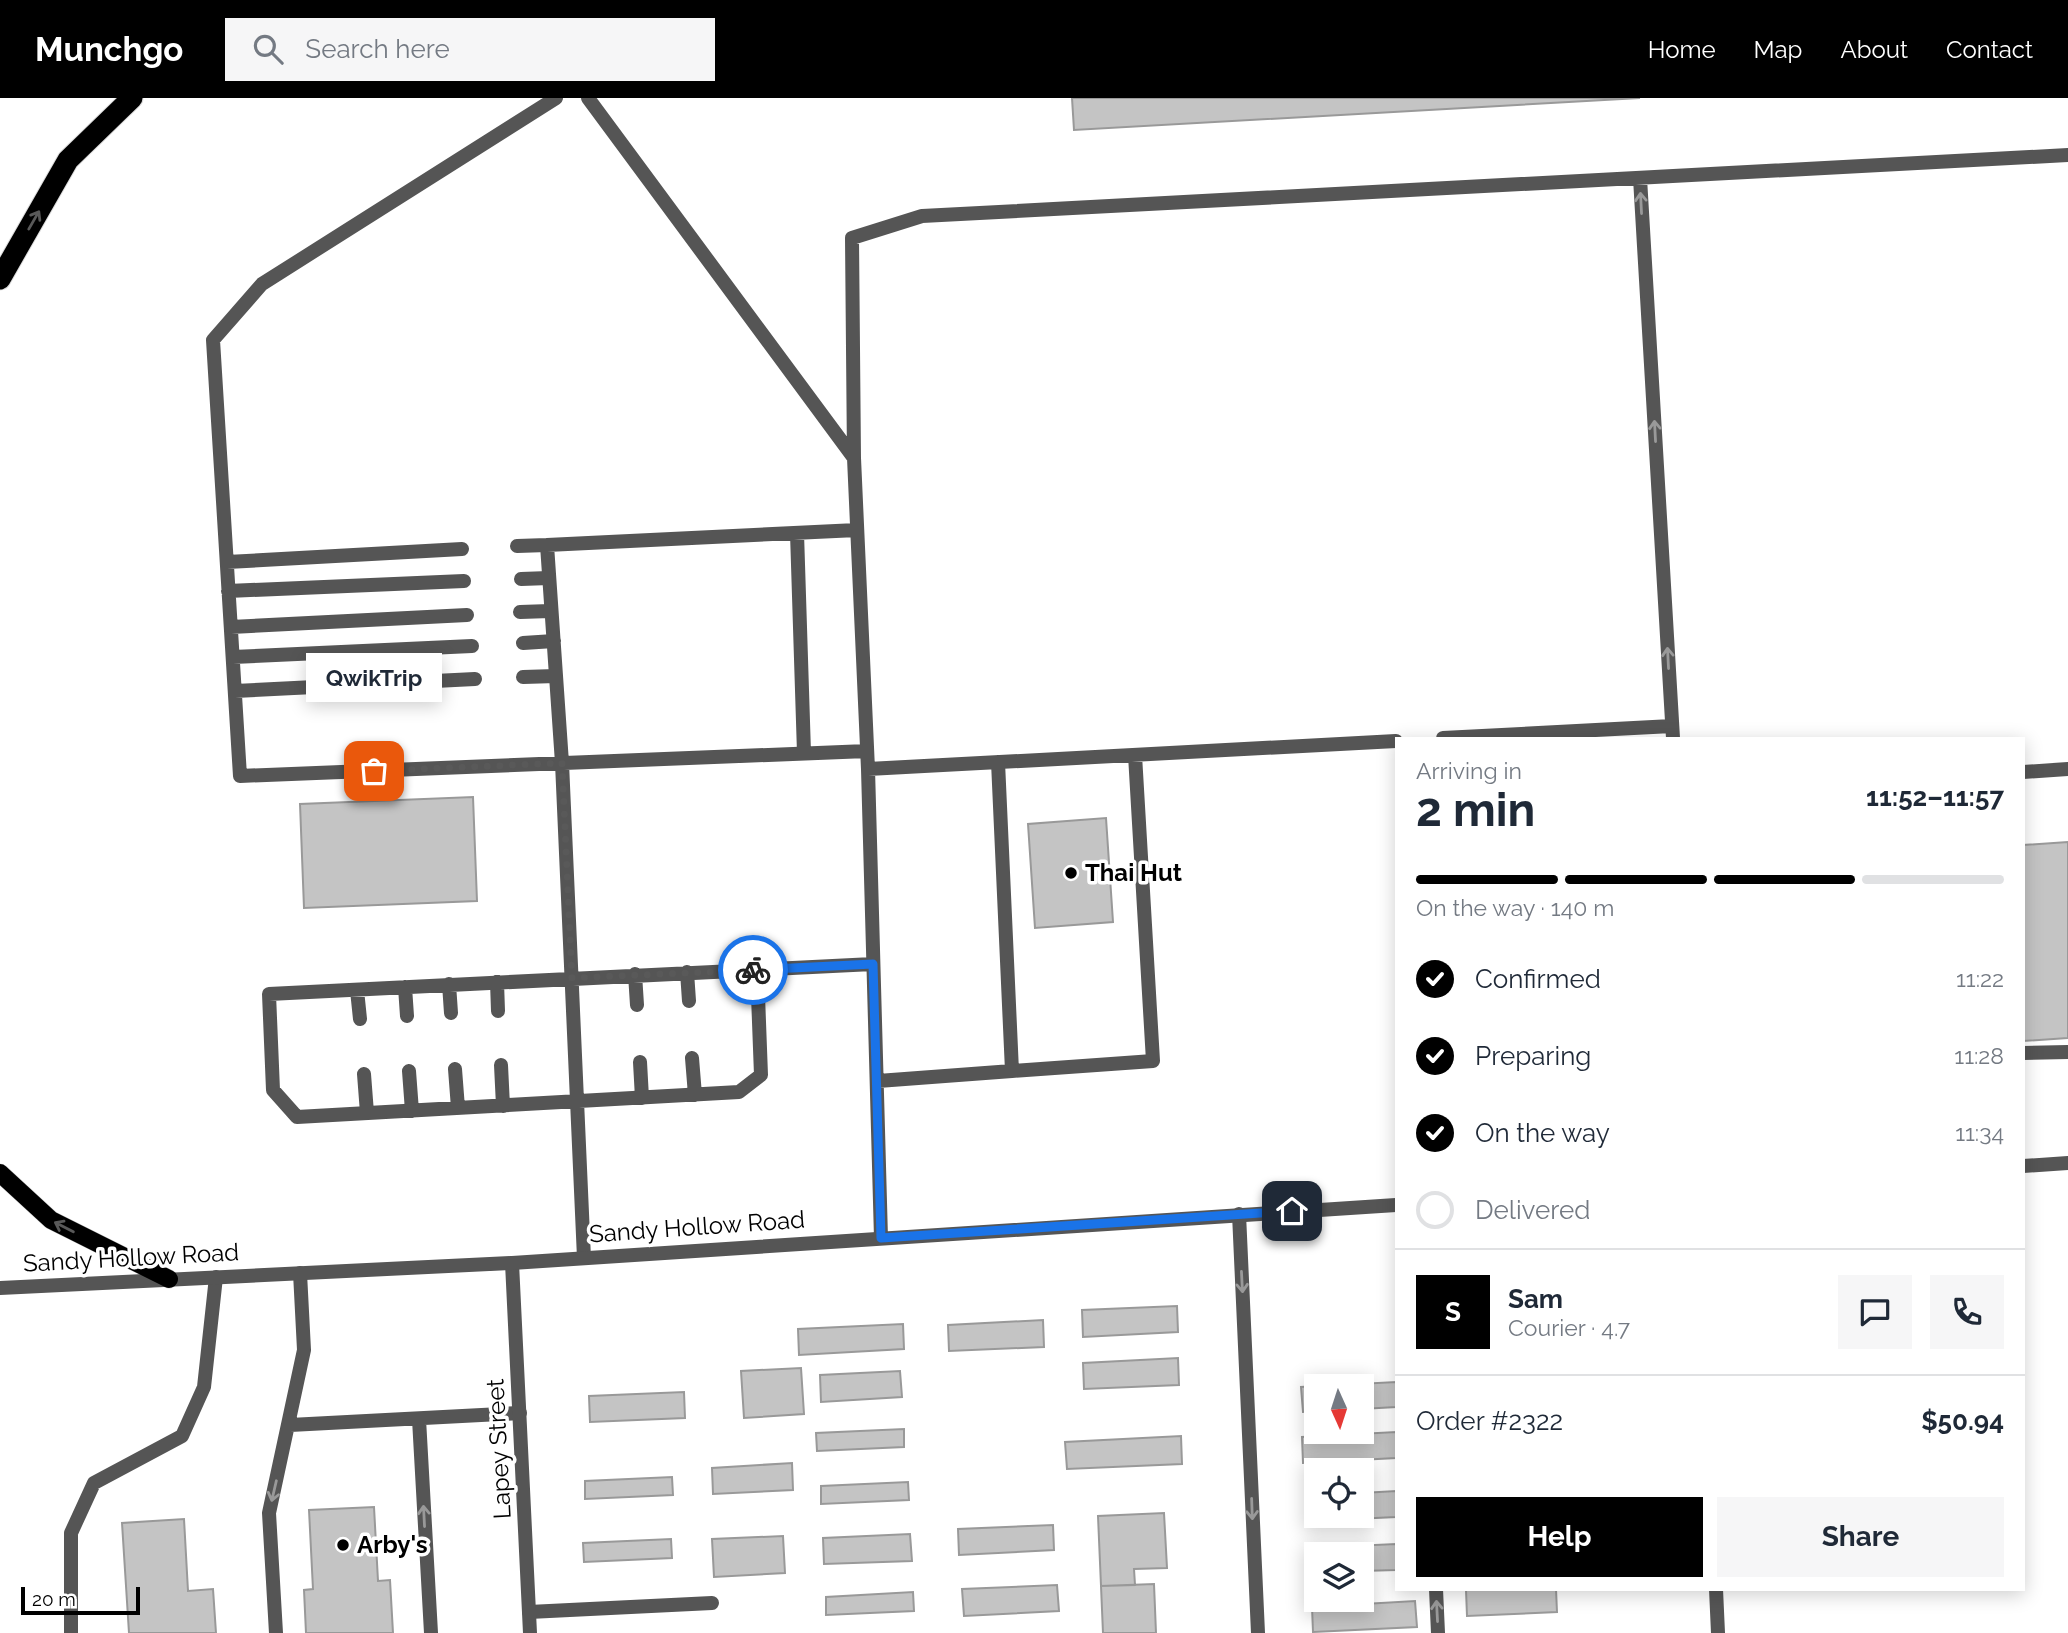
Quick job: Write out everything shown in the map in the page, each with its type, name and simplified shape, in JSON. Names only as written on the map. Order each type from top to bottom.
[{"type":"highway","points":[[0,279],[68,160],[132,98]]},
{"type":"main road","points":[[0,1173],[51,1220],[169,1279]]},
{"type":"street","points":[[556,98],[262,284],[213,340],[240,776],[867,751]]},
{"type":"street","points":[[588,98],[854,458]]},
{"type":"street","points":[[881,1238],[868,769],[854,458],[852,238],[922,216],[2068,155]]},
{"type":"street","points":[[1481,737],[1673,732],[1640,178]]},
{"type":"street","points":[[517,546],[857,530]]},
{"type":"street","points":[[797,533],[804,753]]},
{"type":"street","points":[[547,545],[562,763],[584,1258]]},
{"type":"street","points":[[227,562],[462,549]]},
{"type":"street","points":[[521,579],[549,578]]},
{"type":"street","points":[[228,591],[464,581]]},
{"type":"street","points":[[520,612],[550,611]]},
{"type":"street","points":[[230,627],[467,615]]},
{"type":"street","points":[[523,643],[554,641]]},
{"type":"street","points":[[233,657],[472,646]]},
{"type":"street","points":[[523,677],[556,676]]},
{"type":"street","points":[[235,691],[475,679]]},
{"type":"street","points":[[868,769],[1395,741]]},
{"type":"street","points":[[878,1081],[1153,1061],[1135,755]]},
{"type":"street","points":[[998,762],[1012,1071]]},
{"type":"street","points":[[2025,772],[2068,769]]},
{"type":"street","points":[[757,969],[761,1075],[739,1092],[297,1117],[273,1090],[269,994],[635,974],[873,964]]},
{"type":"street","points":[[687,972],[689,1001]]},
{"type":"street","points":[[635,974],[637,1006]]},
{"type":"street","points":[[497,982],[498,1011]]},
{"type":"street","points":[[449,984],[451,1013]]},
{"type":"street","points":[[405,987],[407,1016]]},
{"type":"street","points":[[357,990],[360,1019]]},
{"type":"street","points":[[2025,1053],[2068,1052]]},
{"type":"street","points":[[692,1058],[695,1095]]},
{"type":"street","points":[[640,1062],[642,1098]]},
{"type":"street","points":[[501,1065],[503,1106]]},
{"type":"street","points":[[455,1069],[458,1108]]},
{"type":"street","points":[[410,1071],[412,1111]]},
{"type":"street","points":[[364,1074],[367,1113]]},
{"type":"street","points":[[2025,1166],[2068,1163]]},
{"type":"street","name":"Sandy Hollow Road","points":[[0,1288],[512,1263],[1395,1205]]},
{"type":"street","points":[[1239,1214],[1258,1633]]},
{"type":"street","name":"Lapey Street","points":[[512,1263],[530,1633]]},
{"type":"street","points":[[276,1633],[269,1513],[304,1350],[300,1273]]},
{"type":"street","points":[[71,1633],[71,1533],[94,1483],[182,1436],[204,1387],[216,1277]]},
{"type":"street","points":[[290,1425],[520,1413]]},
{"type":"street","points":[[419,1419],[431,1633]]},
{"type":"street","points":[[1436,1591],[1438,1633]]},
{"type":"street","points":[[1716,1591],[1718,1633]]},
{"type":"street","points":[[530,1612],[712,1603]]},
{"type":"building","points":[[1072,98],[1640,98],[1074,130]]},
{"type":"building","points":[[473,797],[477,901],[304,908],[300,804]]},
{"type":"building","name":"Thai Hut","points":[[1106,818],[1113,922],[1035,928],[1028,824]]},
{"type":"building","points":[[2068,842],[2068,1038],[2025,1041],[2025,845]]},
{"type":"building","points":[[1177,1306],[1178,1332],[1083,1337],[1082,1310]]},
{"type":"building","points":[[1043,1320],[1044,1347],[949,1351],[948,1325]]},
{"type":"building","points":[[903,1324],[904,1349],[799,1355],[798,1329]]},
{"type":"building","points":[[1178,1358],[1179,1385],[1084,1389],[1083,1363]]},
{"type":"building","points":[[801,1368],[804,1414],[744,1418],[741,1371]]},
{"type":"building","points":[[900,1371],[902,1397],[821,1402],[820,1375]]},
{"type":"building","points":[[1395,1382],[1395,1407],[1374,1408],[1374,1383]]},
{"type":"building","points":[[1301,1387],[1304,1387],[1304,1412],[1303,1412]]},
{"type":"building","points":[[684,1392],[685,1418],[590,1422],[589,1396]]},
{"type":"building","points":[[904,1429],[904,1447],[817,1451],[816,1433]]},
{"type":"building","points":[[1395,1432],[1395,1458],[1304,1458],[1303,1463],[1302,1437],[1304,1444],[1374,1444],[1374,1433]]},
{"type":"building","points":[[1181,1436],[1182,1464],[1067,1469],[1065,1442]]},
{"type":"building","points":[[792,1463],[793,1490],[713,1494],[712,1468]]},
{"type":"building","points":[[672,1477],[673,1495],[585,1499],[585,1481]]},
{"type":"building","points":[[908,1482],[909,1500],[821,1504],[821,1486]]},
{"type":"building","points":[[1395,1491],[1395,1517],[1374,1518],[1374,1492]]},
{"type":"building","name":"Arby's","points":[[374,1507],[378,1581],[390,1580],[393,1633],[306,1633],[304,1590],[313,1589],[309,1510]]},
{"type":"building","points":[[1164,1513],[1167,1568],[1134,1569],[1135,1585],[1101,1586],[1098,1516]]},
{"type":"building","points":[[184,1519],[188,1591],[213,1589],[216,1633],[129,1633],[122,1523]]},
{"type":"building","points":[[1053,1525],[1054,1550],[959,1555],[958,1529]]},
{"type":"building","points":[[910,1534],[912,1561],[824,1564],[823,1538]]},
{"type":"building","points":[[783,1536],[785,1573],[714,1577],[712,1539]]},
{"type":"building","points":[[671,1539],[672,1558],[584,1562],[583,1543]]},
{"type":"building","points":[[1395,1544],[1395,1570],[1374,1571],[1374,1545]]},
{"type":"building","points":[[1154,1584],[1156,1633],[1103,1633],[1101,1586]]},
{"type":"building","points":[[1057,1585],[1059,1611],[964,1616],[962,1589]]},
{"type":"building","points":[[1466,1591],[1556,1591],[1557,1612],[1467,1616]]},
{"type":"building","points":[[913,1592],[914,1611],[826,1615],[826,1597]]},
{"type":"building","points":[[1415,1601],[1417,1627],[1313,1632],[1312,1612],[1374,1612],[1374,1603]]},
{"type":"way so far","points":[[374,771],[562,763],[572,978],[753,970]]},
{"type":"place","name":"QwikTrip","points":[[374,771]]},
{"type":"place","name":"Thai Hut","points":[[1071,873]]},
{"type":"place","name":"Arby's","points":[[343,1545]]},
{"type":"route","points":[[753,970],[873,964],[881,1238],[1292,1211]]}]
